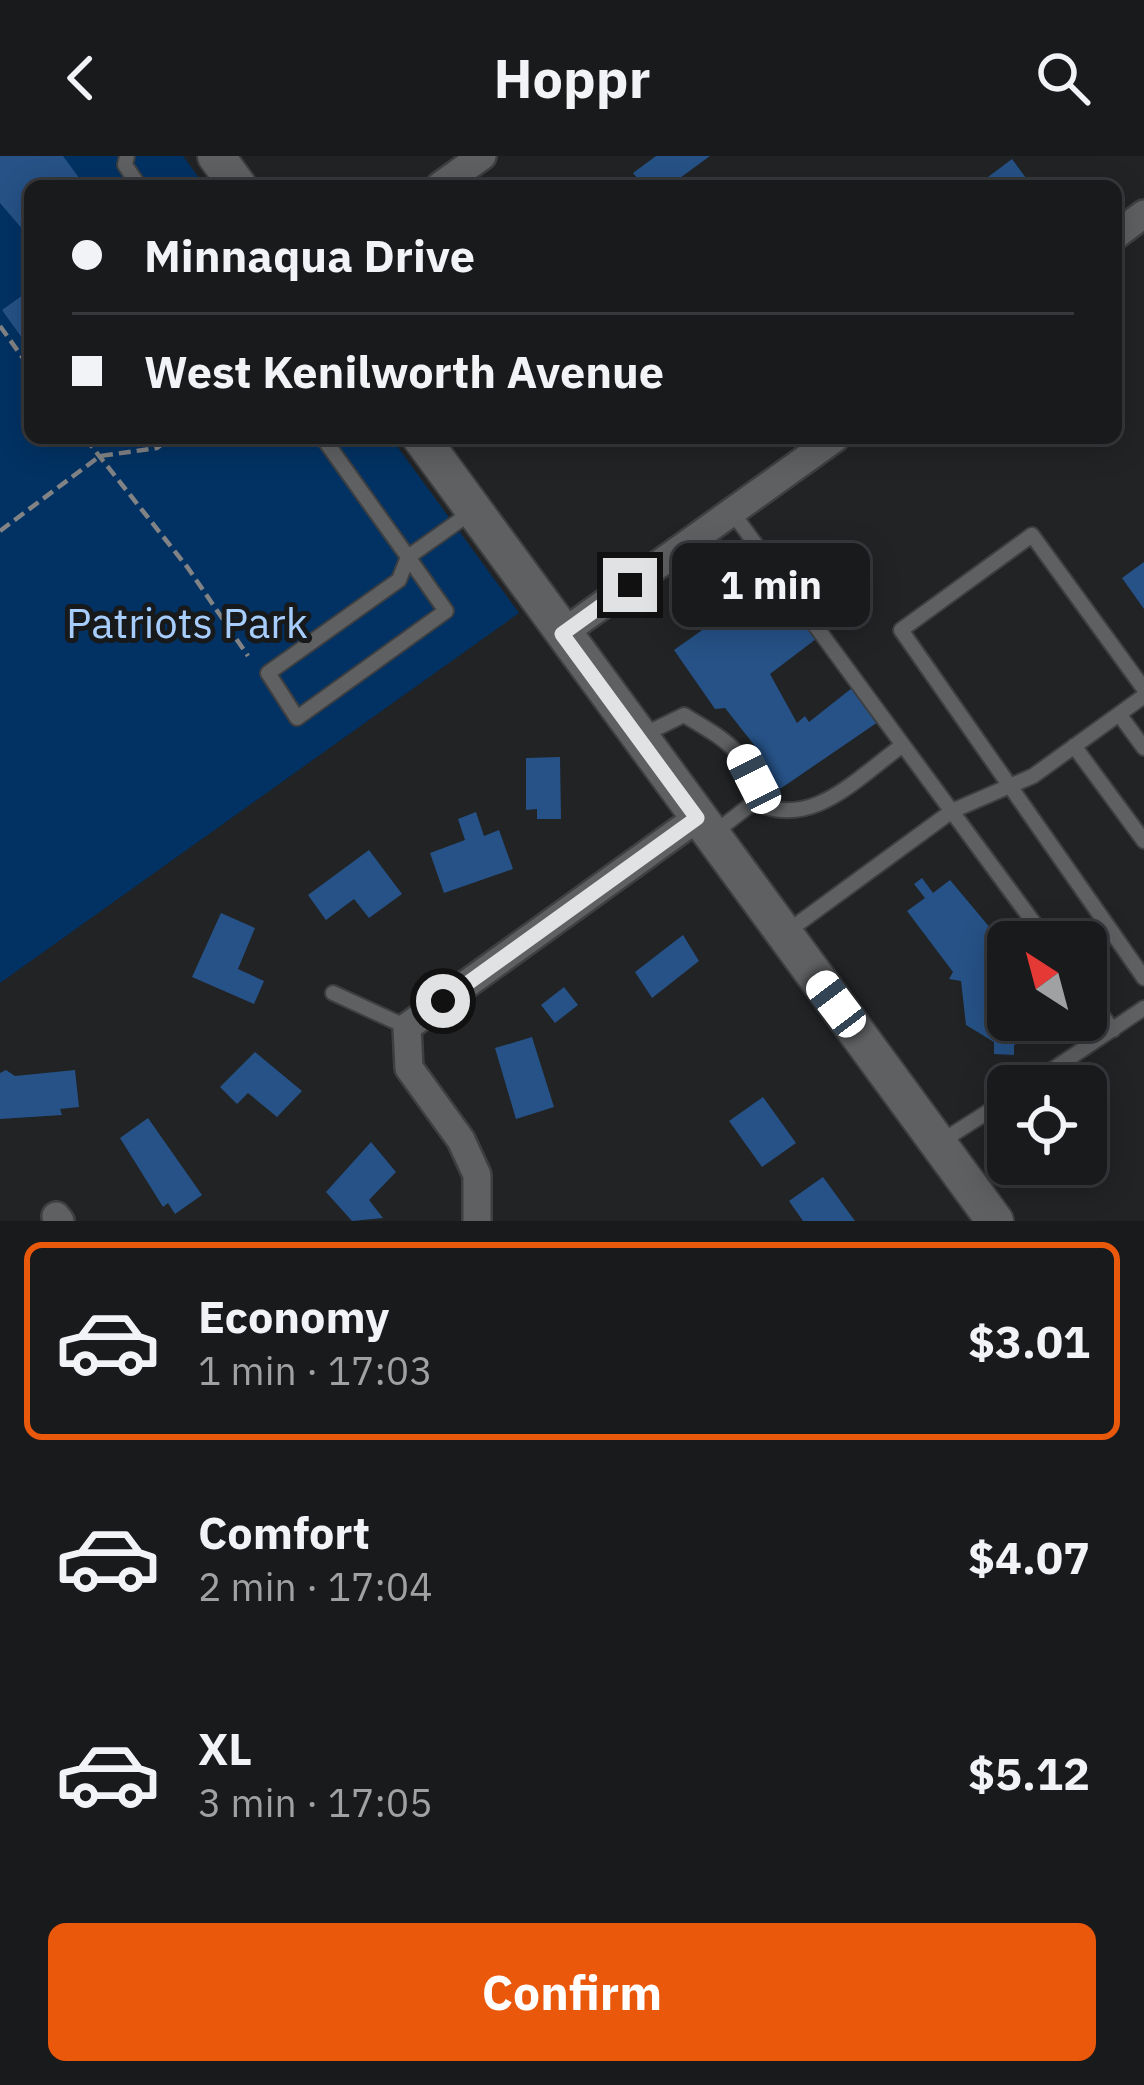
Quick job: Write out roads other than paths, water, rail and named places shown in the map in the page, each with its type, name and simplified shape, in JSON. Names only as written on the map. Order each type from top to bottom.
[{"type":"main road","points":[[425,444],[995,1221]]},
{"type":"street","points":[[448,180],[482,156]]},
{"type":"street","points":[[562,634],[827,444]]},
{"type":"street","points":[[476,1221],[478,1175],[461,1140],[409,1068],[407,1027],[704,827]]},
{"type":"lane","points":[[326,444],[408,557],[446,611],[297,718],[268,673],[399,580],[408,557],[473,511]]},
{"type":"lane","points":[[732,512],[1033,921]]},
{"type":"lane","points":[[784,934],[952,811],[1009,786],[1074,746],[1144,693],[1032,535],[902,630],[1009,786],[1144,978]]},
{"type":"lane","points":[[1119,714],[1144,748]]},
{"type":"lane","points":[[638,737],[684,715],[740,750],[754,779],[754,802]]},
{"type":"lane","points":[[754,802],[778,814],[805,813],[903,745]]},
{"type":"lane","points":[[1074,746],[1144,841]]},
{"type":"lane","points":[[704,827],[754,802]]},
{"type":"lane","points":[[333,993],[407,1027]]},
{"type":"lane","points":[[1060,1065],[1144,1008]]},
{"type":"lane","points":[[1107,1022],[1113,1030]]},
{"type":"lane","points":[[938,1144],[987,1112]]},
{"type":"park label","name":"Patriots Park","points":[[187,623]]}]
